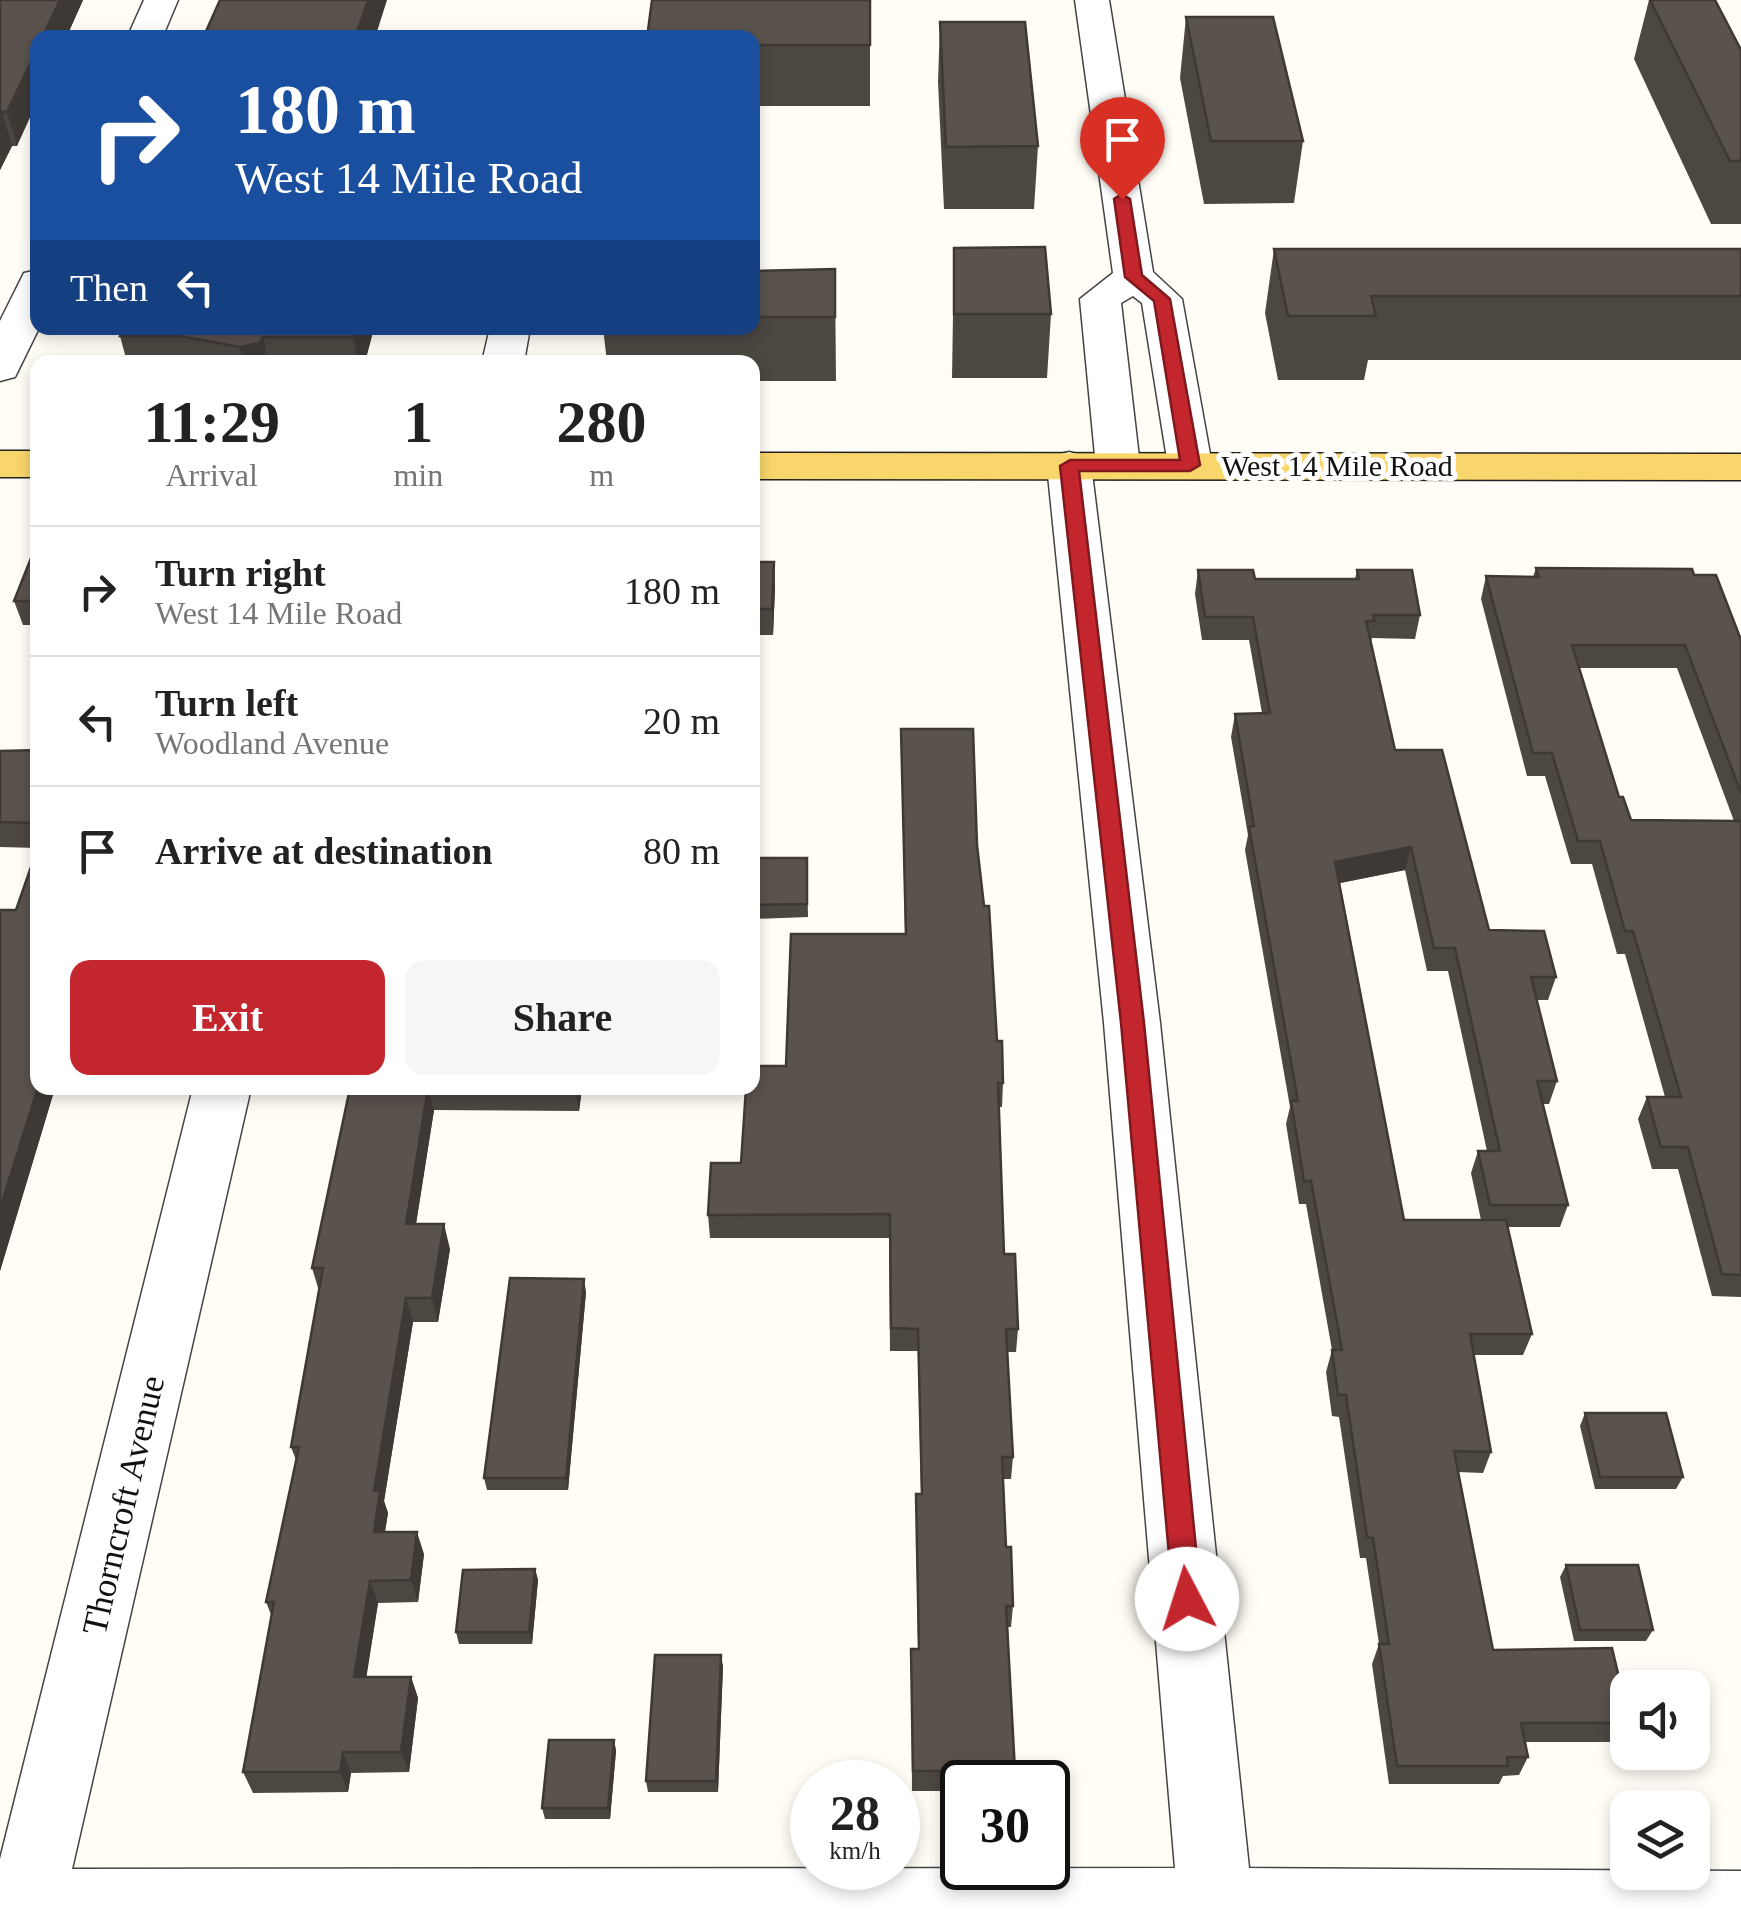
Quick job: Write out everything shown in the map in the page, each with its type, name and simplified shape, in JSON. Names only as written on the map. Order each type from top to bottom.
[{"type":"main road","points":[[0,464],[30,464]]},
{"type":"main road","name":"West 14 Mile Road","points":[[760,466],[1741,467]]},
{"type":"street","points":[[147,30],[160,0]]},
{"type":"street","points":[[1092,0],[1134,277],[1162,299],[1190,465]]},
{"type":"street","points":[[1134,277],[1100,298],[1094,466],[1132,1023],[1217,1914]]},
{"type":"street","points":[[0,368],[23,290]]},
{"type":"street","name":"Thorncroft Avenue","points":[[16,1912],[220,1095]]},
{"type":"street","points":[[16,1912],[1217,1914],[1741,1909]]},
{"type":"building","points":[[0,0],[60,0],[46,30],[30,30],[30,64],[7,112],[0,117]]},
{"type":"building","points":[[220,0],[368,0],[358,30],[207,30]]},
{"type":"building","points":[[652,0],[870,0],[870,45],[760,45],[760,30],[648,30]]},
{"type":"building","points":[[1650,0],[1715,0],[1741,50],[1741,161],[1730,161]]},
{"type":"building","points":[[1186,17],[1273,17],[1303,141],[1211,141]]},
{"type":"building","points":[[940,22],[1025,22],[1038,146],[946,147]]},
{"type":"building","points":[[1045,247],[1051,314],[954,314],[954,248]]},
{"type":"building","points":[[1274,249],[1741,249],[1741,296],[1371,296],[1376,316],[1288,316]]},
{"type":"building","points":[[835,269],[835,317],[760,317],[760,271]]},
{"type":"building","points":[[354,335],[263,337],[260,343],[240,347],[180,336],[120,336]]},
{"type":"building","points":[[30,561],[30,601],[14,601]]},
{"type":"building","points":[[760,562],[774,562],[772,609],[760,609]]},
{"type":"building","points":[[1536,568],[1692,569],[1694,575],[1716,575],[1741,640],[1741,793],[1685,645],[1572,645],[1619,797],[1623,797],[1631,820],[1741,821],[1741,1275],[1722,1274],[1688,1147],[1661,1147],[1647,1097],[1681,1097],[1633,931],[1625,931],[1600,841],[1578,841],[1552,753],[1533,753],[1486,576],[1539,577]]},
{"type":"building","points":[[1198,570],[1253,570],[1255,579],[1359,579],[1357,570],[1412,570],[1420,615],[1373,615],[1375,621],[1366,621],[1395,750],[1442,750],[1489,930],[1544,931],[1556,977],[1531,977],[1557,1081],[1537,1081],[1568,1205],[1490,1205],[1478,1151],[1500,1151],[1455,948],[1434,948],[1411,847],[1335,862],[1404,1220],[1506,1220],[1532,1334],[1470,1334],[1491,1452],[1454,1451],[1493,1650],[1612,1648],[1617,1670],[1610,1670],[1610,1723],[1521,1723],[1528,1757],[1507,1757],[1508,1766],[1397,1766],[1379,1644],[1389,1644],[1373,1538],[1367,1537],[1346,1395],[1338,1395],[1332,1350],[1342,1350],[1311,1181],[1304,1181],[1291,1101],[1298,1101],[1249,827],[1254,826],[1235,714],[1270,713],[1253,617],[1205,617]]},
{"type":"building","points":[[901,729],[973,729],[977,845],[984,906],[989,906],[997,1041],[1002,1041],[1003,1083],[998,1083],[1004,1254],[1015,1254],[1018,1329],[1006,1329],[1013,1457],[1002,1457],[1006,1547],[1011,1547],[1013,1606],[1006,1606],[1014,1760],[940,1760],[940,1771],[920,1771],[920,1760],[913,1760],[911,1649],[919,1649],[916,1494],[922,1494],[918,1329],[891,1328],[890,1214],[708,1215],[711,1163],[741,1163],[746,1095],[760,1095],[760,1066],[786,1066],[791,934],[906,934]]},
{"type":"building","points":[[30,750],[30,823],[0,822],[0,751]]},
{"type":"building","points":[[760,858],[807,858],[807,904],[760,905]]},
{"type":"building","points":[[30,870],[30,1095],[36,1095],[0,1209],[0,910],[16,910]]},
{"type":"building","points":[[349,1095],[427,1095],[406,1224],[444,1224],[432,1298],[406,1298],[374,1491],[380,1491],[374,1532],[417,1532],[411,1580],[370,1581],[354,1677],[411,1677],[401,1752],[343,1752],[340,1772],[243,1772],[274,1602],[266,1602],[299,1447],[291,1447],[323,1268],[312,1268]]},
{"type":"building","points":[[510,1278],[584,1279],[566,1478],[484,1478]]},
{"type":"building","points":[[1585,1413],[1666,1413],[1683,1477],[1600,1477]]},
{"type":"building","points":[[1566,1565],[1638,1565],[1653,1630],[1580,1630]]},
{"type":"building","points":[[535,1569],[529,1632],[456,1632],[463,1570]]},
{"type":"building","points":[[655,1655],[721,1655],[716,1781],[646,1781]]},
{"type":"building","points":[[549,1740],[614,1740],[608,1808],[542,1808]]},
{"type":"route","points":[[1122,199],[1134,277],[1162,299],[1190,465],[1070,466],[1132,1023],[1187,1599]]}]
